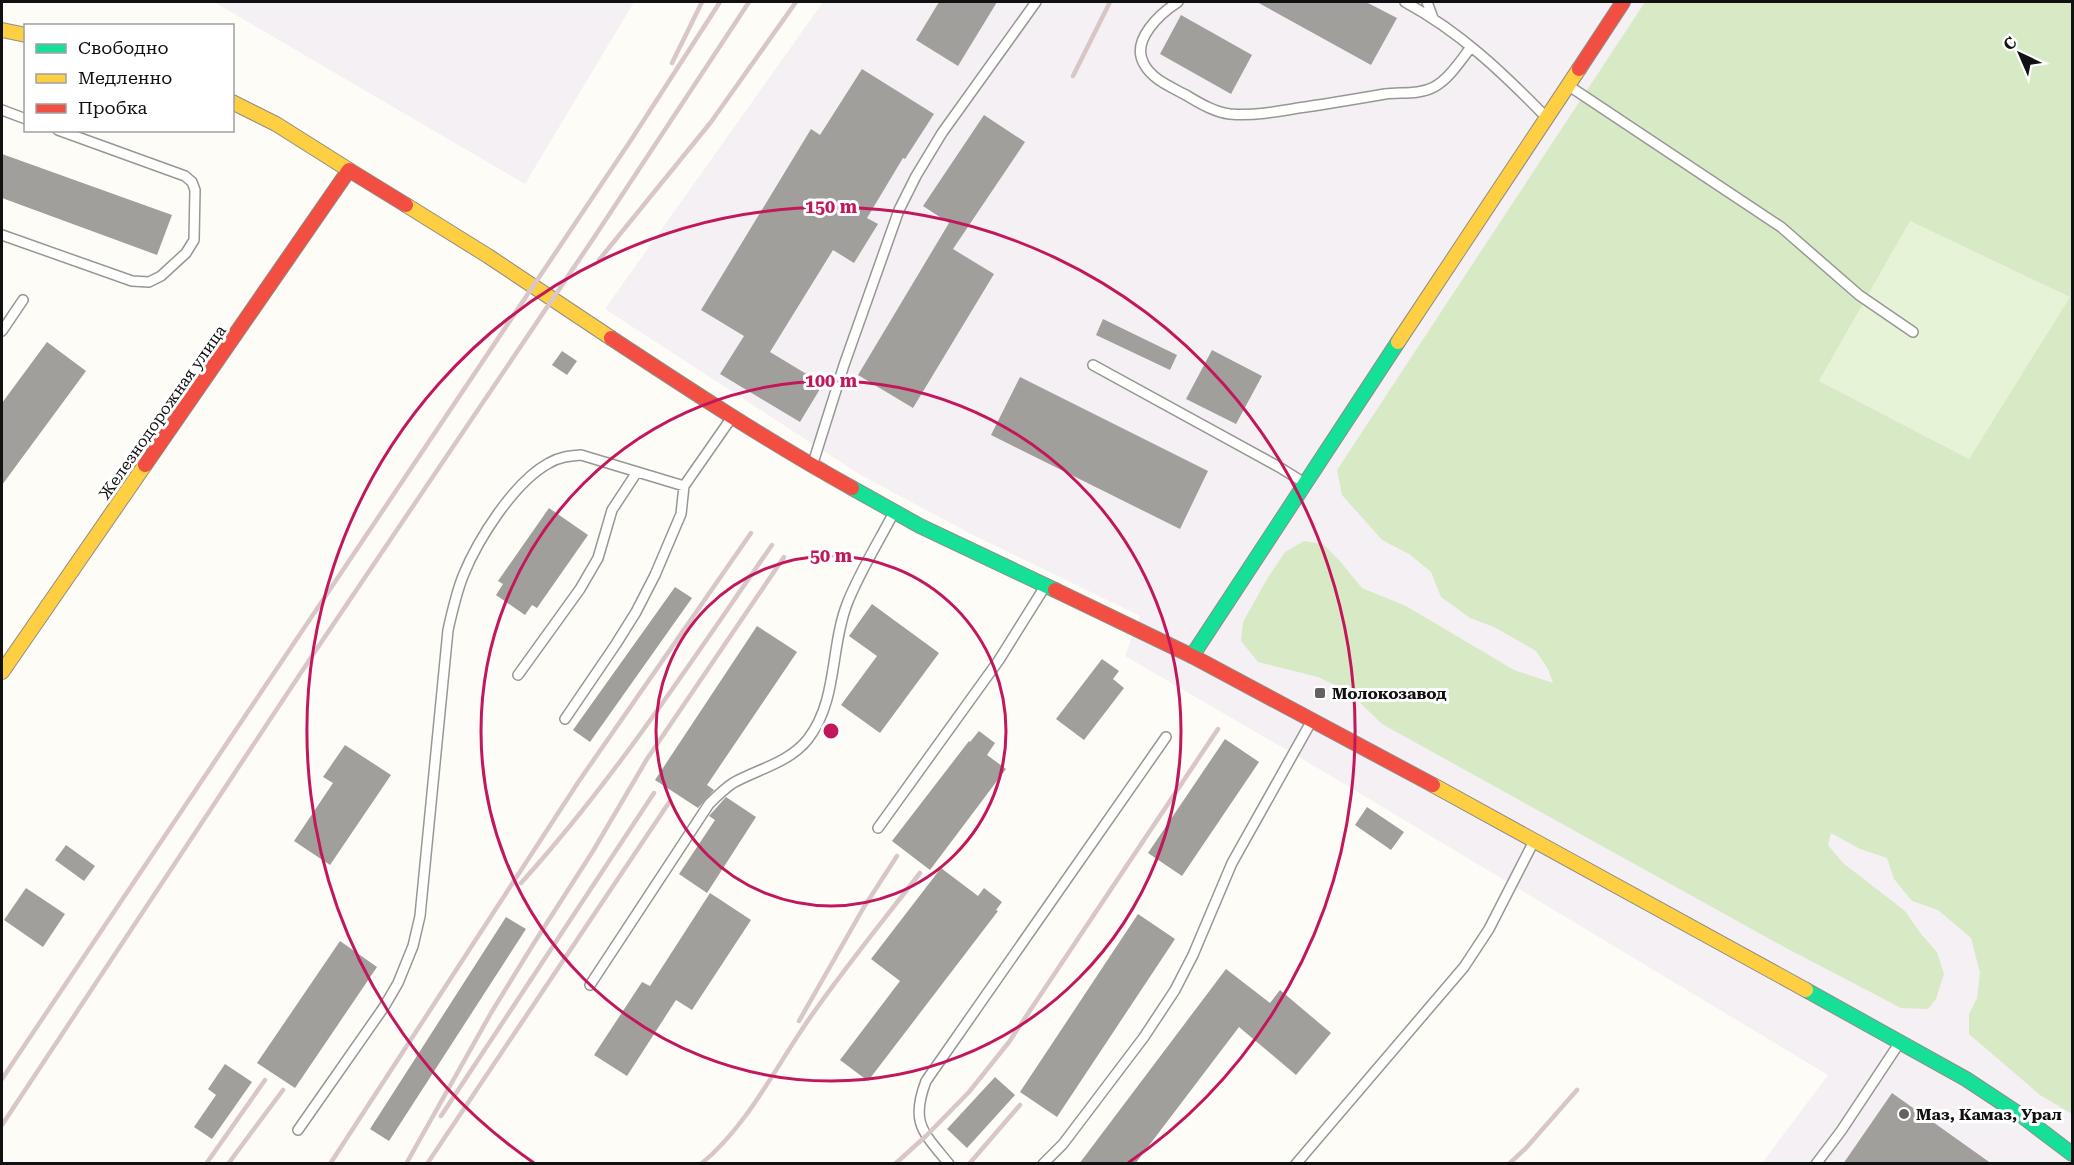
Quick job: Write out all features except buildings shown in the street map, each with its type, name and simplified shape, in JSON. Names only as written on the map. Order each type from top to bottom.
[{"type":"main road","points":[[1192,656],[1623,2]]},
{"type":"main road","points":[[2,30],[24,35]]},
{"type":"main road","points":[[234,103],[276,124],[488,256],[732,417],[812,466],[920,526],[1192,656],[1534,840],[1966,1079],[2022,1116],[2073,1154]]},
{"type":"main road","name":"Железнодорожная улица","points":[[2,672],[349,170]]},
{"type":"lane","points":[[812,466],[844,365],[899,210],[942,133],[1036,2]]},
{"type":"lane","points":[[1179,2],[1163,12],[1148,30],[1141,52],[1143,63],[1161,82],[1210,108],[1228,114],[1274,112],[1426,90],[1437,85],[1472,47]]},
{"type":"lane","points":[[1405,2],[1433,18],[1472,47],[1505,75],[1546,118]]},
{"type":"lane","points":[[1427,2],[1433,18]]},
{"type":"lane","points":[[1568,85],[1781,227],[1859,295],[1913,332]]},
{"type":"lane","points":[[2,110],[24,118]]},
{"type":"lane","points":[[2,235],[132,281],[149,282],[161,276],[186,254],[194,240],[195,190],[192,182],[185,176],[80,134]]},
{"type":"lane","points":[[2,331],[23,300]]},
{"type":"lane","points":[[1093,365],[1305,483]]},
{"type":"lane","points":[[565,718],[641,603],[681,514],[684,486],[732,417]]},
{"type":"lane","points":[[298,1130],[384,1007],[398,983],[413,946],[420,916],[448,630],[455,600],[468,566],[491,525],[536,471],[564,457],[580,455],[684,486]]},
{"type":"lane","points":[[518,675],[580,589],[598,558],[612,510],[637,472]]},
{"type":"lane","points":[[590,985],[709,804],[734,783],[793,754],[807,739],[827,702],[840,625],[847,603],[894,512]]},
{"type":"lane","points":[[878,828],[999,660],[1045,586]]},
{"type":"lane","points":[[1043,1164],[1063,1144],[1131,1055],[1175,990],[1193,955],[1232,863],[1312,719]]},
{"type":"lane","points":[[950,1164],[926,1136],[917,1112],[926,1081],[1166,737]]},
{"type":"lane","points":[[1296,1164],[1464,967],[1489,929],[1534,840]]},
{"type":"lane","points":[[1816,1164],[1841,1131],[1900,1041]]},
{"type":"shaded area","points":[[214,2],[634,2],[525,184]]},
{"type":"shaded area","points":[[823,2],[2072,2],[2072,1163],[1762,1163],[1828,1075],[1321,770],[1125,656],[1140,616],[971,534],[859,474],[605,309]]},
{"type":"green space","points":[[1645,2],[2072,2],[2072,1114],[2040,1095],[1969,1034],[1969,1014],[1977,998],[1980,973],[1971,938],[1938,910],[1912,901],[1894,879],[1887,858],[1860,849],[1831,833],[1828,845],[1843,863],[1905,911],[1937,952],[1944,974],[1936,999],[1928,1009],[1901,1008],[1786,948],[1382,724],[1353,696],[1339,687],[1318,677],[1258,662],[1241,641],[1243,622],[1285,552],[1304,541],[1323,544],[1362,588],[1406,606],[1514,670],[1553,683],[1548,669],[1536,651],[1494,627],[1470,618],[1441,597],[1431,572],[1409,554],[1382,540],[1342,495],[1337,470]],"holes":[[[1910,221],[2070,297],[1969,459],[1819,381]]]},
{"type":"green space","points":[[1910,221],[2071,297],[1969,459],[1819,381]]},
{"type":"railway","points":[[672,63],[702,2]]},
{"type":"railway","points":[[2,1079],[631,140],[720,2]]},
{"type":"railway","points":[[2,1125],[749,2]]},
{"type":"railway","points":[[599,260],[711,122],[796,2]]},
{"type":"railway","points":[[1073,76],[1110,2]]},
{"type":"railway","points":[[330,1164],[579,781],[751,533]]},
{"type":"railway","points":[[521,883],[621,761],[772,545]]},
{"type":"railway","points":[[406,1164],[491,1013],[593,851],[647,759],[784,557]]},
{"type":"railway","points":[[895,1164],[969,1092],[1009,1042],[1218,729]]},
{"type":"railway","points":[[441,1116],[654,793]]},
{"type":"railway","points":[[427,1164],[670,801]]},
{"type":"railway","points":[[799,1021],[864,907],[897,856]]},
{"type":"railway","points":[[701,1164],[732,1133],[746,1115],[820,1003],[920,873]]},
{"type":"railway","points":[[206,1164],[265,1080]]},
{"type":"railway","points":[[228,1164],[283,1090]]},
{"type":"railway","points":[[1509,1164],[1577,1090]]},
{"type":"railway","points":[[969,1164],[1020,1105]]},
{"type":"traffic: fast","points":[[1192,656],[1398,342]]},
{"type":"traffic: fast","points":[[852,488],[920,526],[1055,590]]},
{"type":"traffic: fast","points":[[1806,990],[1966,1079],[2022,1116],[2072,1154]]},
{"type":"traffic: slow","points":[[2,30],[24,35]]},
{"type":"traffic: slow","points":[[1398,342],[1579,69]]},
{"type":"traffic: slow","points":[[234,103],[276,124],[349,170]]},
{"type":"traffic: slow","points":[[406,205],[488,256],[611,338]]},
{"type":"traffic: slow","points":[[2,672],[145,465]]},
{"type":"traffic: slow","points":[[1433,785],[1806,990]]},
{"type":"traffic: jam","points":[[1579,69],[1623,2]]},
{"type":"traffic: jam","points":[[145,465],[349,170],[406,205]]},
{"type":"traffic: jam","points":[[611,338],[760,434],[852,488]]},
{"type":"traffic: jam","points":[[1055,590],[1192,656],[1433,785]]},
{"type":"place","name":"Молокозавод","points":[[1320,693]]},
{"type":"place","name":"Маз, Камаз, Урал","points":[[1904,1114]]}]
